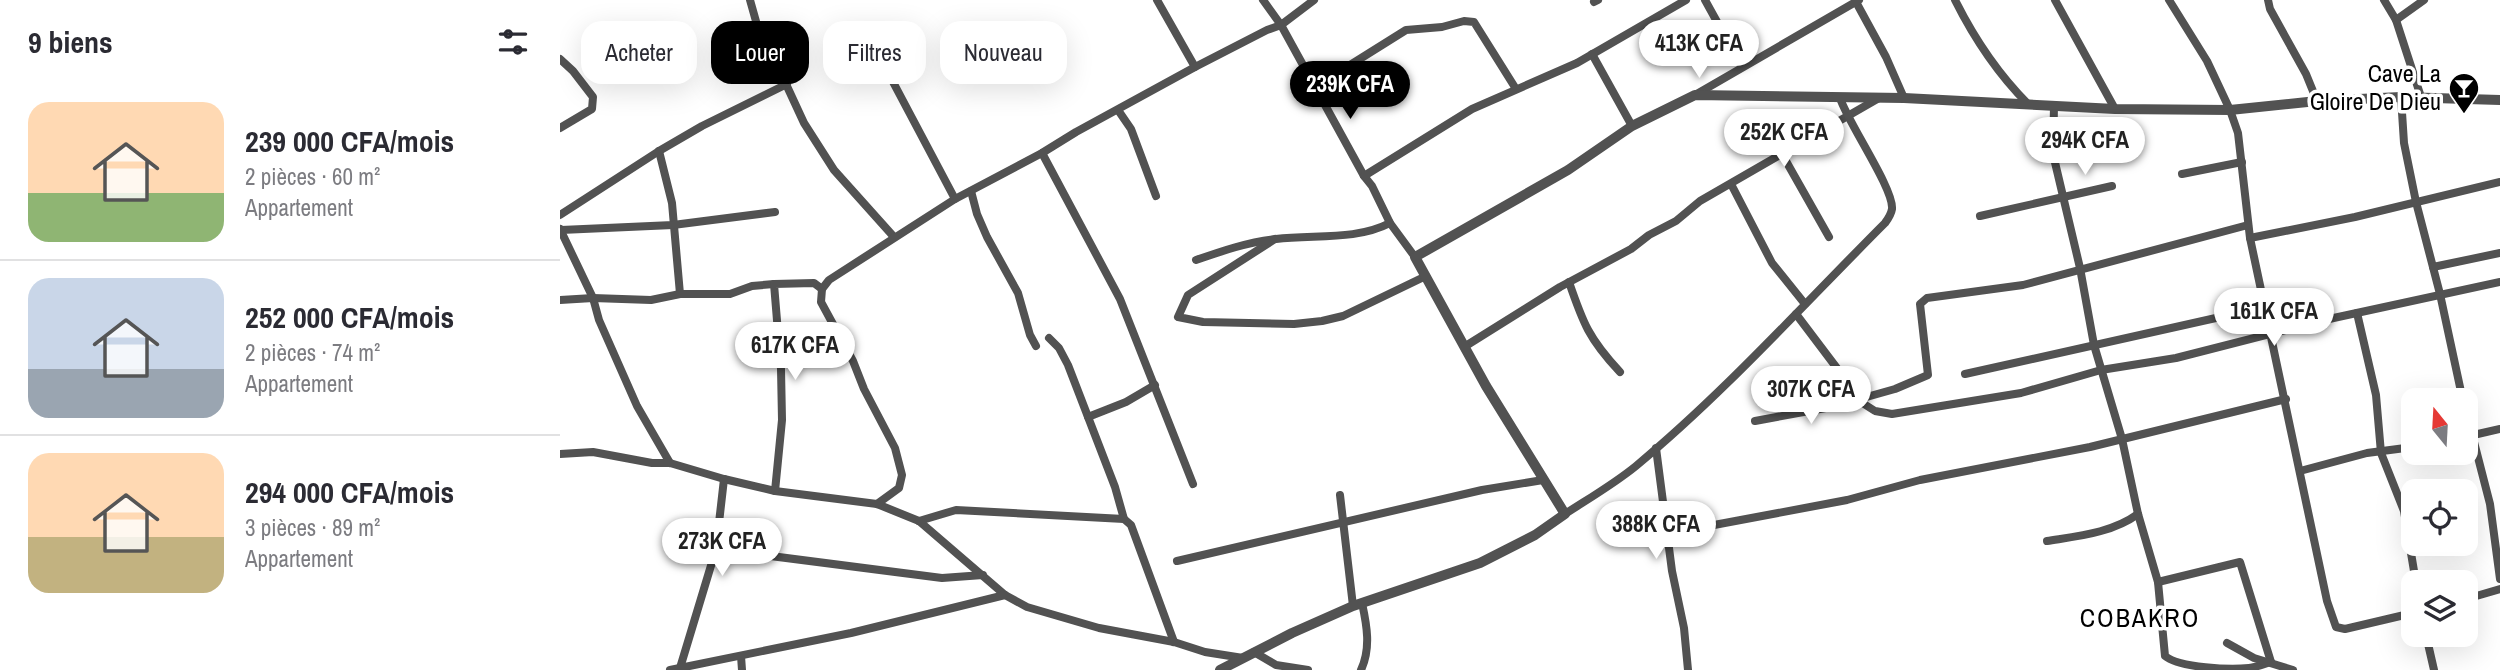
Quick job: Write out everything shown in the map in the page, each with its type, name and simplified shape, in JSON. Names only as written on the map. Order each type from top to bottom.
[{"type":"street","points":[[750,0],[757,21]]},
{"type":"street","points":[[1157,0],[1195,66]]},
{"type":"street","points":[[1263,0],[1281,25],[1364,176],[1373,186],[1390,223],[1415,257],[1464,347],[1565,514]]},
{"type":"street","points":[[877,504],[899,488],[902,475],[888,432],[821,302],[822,289],[829,280],[954,199],[1042,153],[1195,66],[1281,25],[1314,0]]},
{"type":"street","points":[[1364,176],[1472,109],[1577,63],[1686,0]]},
{"type":"street","points":[[1705,0],[1742,67]]},
{"type":"street","points":[[1955,0],[1969,27],[2008,84],[2028,104]]},
{"type":"street","points":[[2055,0],[2115,109]]},
{"type":"street","points":[[2169,0],[2207,61],[2238,133],[2250,239],[2328,601],[2336,627],[2345,629],[2401,615]]},
{"type":"street","points":[[2267,0],[2306,74],[2317,101]]},
{"type":"street","points":[[2384,0],[2396,20],[2421,97]]},
{"type":"street","points":[[2396,20],[2424,0]]},
{"type":"street","points":[[1415,257],[1569,170],[1632,126],[1695,95],[1858,1],[1904,98]]},
{"type":"street","points":[[1315,87],[1406,30],[1442,27],[1464,21],[1474,22],[1516,89]]},
{"type":"street","points":[[1592,54],[1632,126]]},
{"type":"street","points":[[560,60],[573,71],[593,97],[592,109],[560,128]]},
{"type":"street","points":[[560,215],[702,126],[787,84],[804,123],[834,170],[894,237]]},
{"type":"street","points":[[894,84],[954,199]]},
{"type":"street","points":[[1695,95],[1904,98],[2115,109],[2230,110],[2317,101],[2401,97],[2500,100]]},
{"type":"street","points":[[2401,97],[2404,143],[2416,202],[2460,388]]},
{"type":"street","points":[[1220,670],[1358,604],[1480,563],[1535,535],[1634,467],[1656,448],[1763,348],[1891,214],[1893,206],[1873,161],[1846,117],[1839,98]]},
{"type":"street","points":[[1464,347],[1569,282],[1623,254],[1700,201],[1879,98]]},
{"type":"street","points":[[2054,106],[2053,154],[2080,268],[2094,345],[2122,439],[2138,514],[2158,582],[2165,656],[2171,660],[2203,667],[2248,668],[2272,662]]},
{"type":"street","points":[[1118,110],[1131,129],[1156,196]]},
{"type":"street","points":[[659,151],[672,203],[680,294]]},
{"type":"street","points":[[1042,153],[1120,299],[1193,484]]},
{"type":"street","points":[[1782,154],[1829,237]]},
{"type":"street","points":[[2182,174],[2242,162]]},
{"type":"street","points":[[2250,239],[2500,183]]},
{"type":"street","points":[[1731,184],[1772,263],[1805,304]]},
{"type":"street","points":[[1980,216],[2112,186]]},
{"type":"street","points":[[971,191],[987,237],[1018,293],[1035,346]]},
{"type":"street","points":[[670,463],[637,406],[599,320],[593,298],[560,229],[673,225],[775,212]]},
{"type":"street","points":[[1196,260],[1229,248],[1275,239],[1353,233],[1373,230],[1390,223]]},
{"type":"street","points":[[1755,421],[1830,407],[1895,389],[1928,375],[1920,304],[1923,300],[2023,285],[2248,225]]},
{"type":"street","points":[[1275,239],[1188,295],[1178,317],[1203,322],[1220,320],[1294,324],[1322,321],[1343,316],[1426,276]]},
{"type":"street","points":[[2433,267],[2500,253]]},
{"type":"street","points":[[1569,282],[1588,332],[1620,372]]},
{"type":"street","points":[[1796,314],[1858,398],[1875,411],[1892,414],[2021,393],[2101,370],[2176,358],[2357,313],[2500,282]]},
{"type":"street","points":[[560,300],[651,300],[680,294],[730,294],[752,286],[774,284],[814,283],[822,289]]},
{"type":"street","points":[[774,284],[782,420],[775,491]]},
{"type":"street","points":[[1965,374],[2265,307]]},
{"type":"street","points":[[2357,313],[2376,395],[2381,453],[2404,511],[2414,570]]},
{"type":"street","points":[[1049,338],[1059,348],[1068,365],[1115,487],[1124,520]]},
{"type":"street","points":[[1088,417],[1126,402],[1155,385]]},
{"type":"street","points":[[1668,537],[1847,500],[1920,480],[2122,439],[2286,399]]},
{"type":"street","points":[[2478,434],[2500,429]]},
{"type":"street","points":[[1656,448],[1688,670]]},
{"type":"street","points":[[2300,471],[2367,453],[2401,449]]},
{"type":"street","points":[[560,454],[593,452],[652,463],[670,463],[724,480],[775,491],[877,504],[919,520],[1005,595],[1027,607],[1054,616],[1150,639],[1174,642],[1205,652],[1243,658]]},
{"type":"street","points":[[2478,466],[2490,504],[2500,579]]},
{"type":"street","points":[[680,668],[716,549],[724,480]]},
{"type":"street","points":[[1177,561],[1482,490],[1543,480]]},
{"type":"street","points":[[1340,495],[1367,645],[1367,657],[1361,670]]},
{"type":"street","points":[[919,520],[956,510],[1124,520],[1131,525],[1174,642]]},
{"type":"street","points":[[2047,541],[2112,528],[2128,522],[2138,514]]},
{"type":"street","points":[[716,549],[943,578],[983,575]]},
{"type":"street","points":[[2158,582],[2241,562],[2272,662]]},
{"type":"street","points":[[2478,595],[2500,589]]},
{"type":"street","points":[[670,670],[851,633],[1005,595]]},
{"type":"street","points":[[2227,643],[2254,658],[2292,670]]},
{"type":"street","points":[[2429,647],[2434,670]]},
{"type":"street","points":[[1254,652],[1276,666],[1308,670]]},
{"type":"street","points":[[741,656],[742,670]]},
{"type":"place","name":"Cave La Gloire De Dieu","points":[[2464,115]]},
{"type":"district","name":"COBAKRO","points":[[2140,618]]}]
